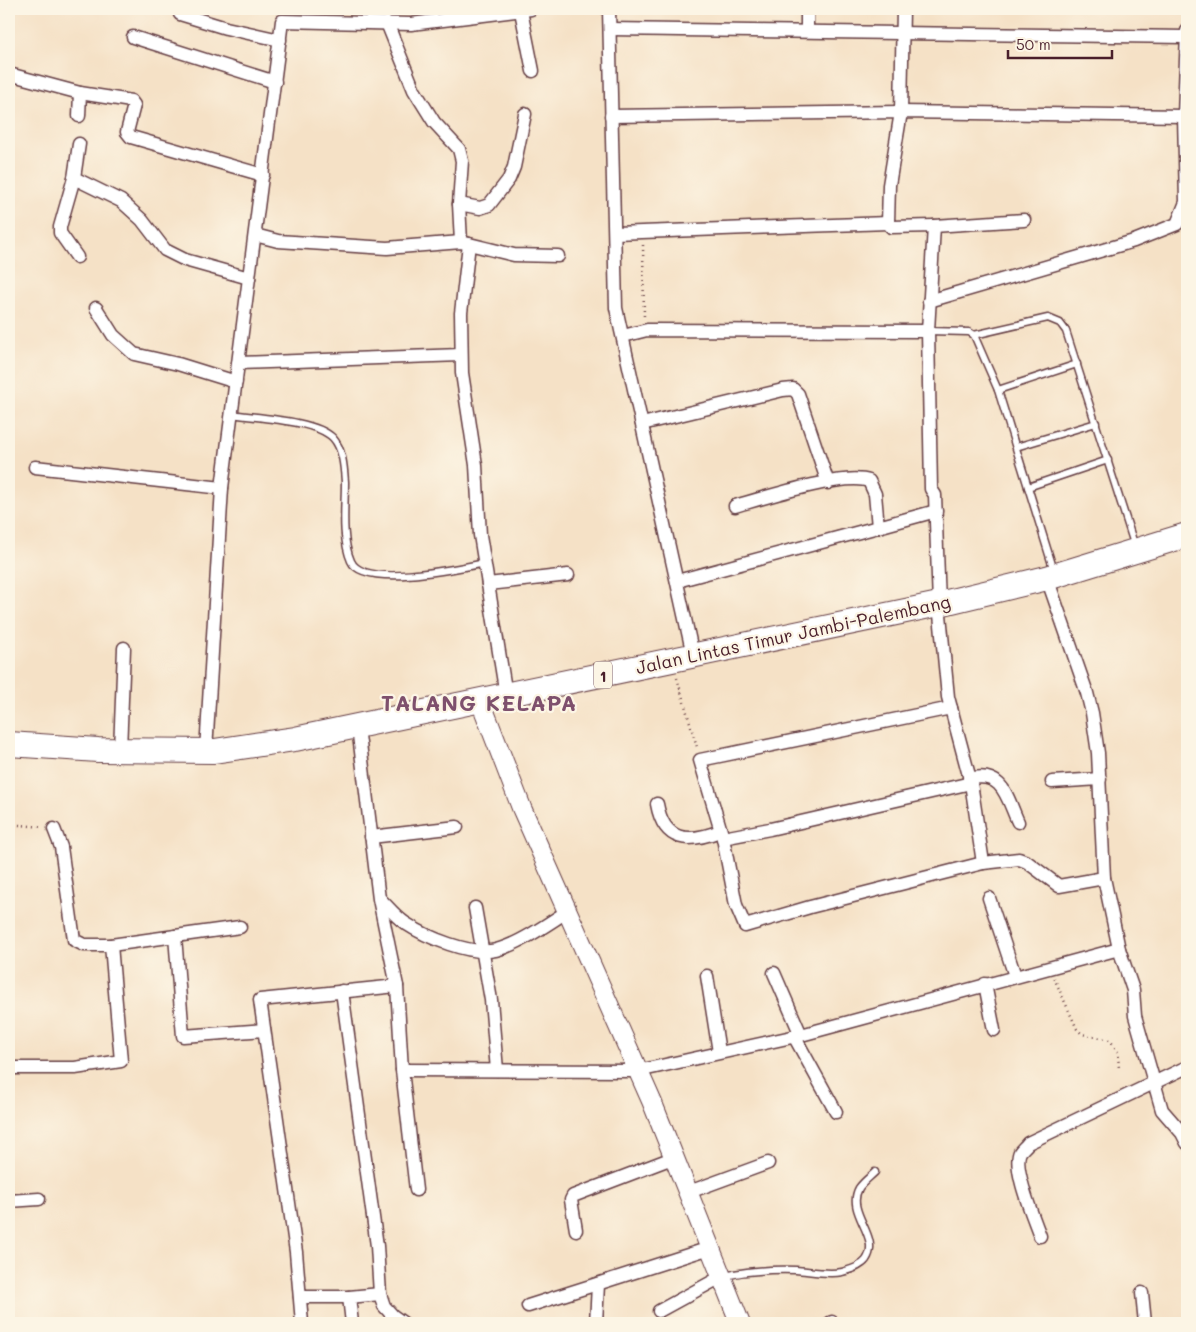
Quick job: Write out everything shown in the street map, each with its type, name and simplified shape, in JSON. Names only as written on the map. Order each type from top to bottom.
[{"type":"highway","name":"Jalan Lintas Timur Jambi-Palembang","points":[[9,744],[206,752],[295,739],[939,604],[1051,577],[1187,535]]},
{"type":"street","points":[[609,9],[616,308],[677,581],[682,658]]},
{"type":"street","points":[[807,9],[807,30]]},
{"type":"street","points":[[888,223],[889,185],[901,112],[903,9]]},
{"type":"street","points":[[206,752],[222,488],[283,15],[412,24],[498,11],[526,10],[533,71]]},
{"type":"street","points":[[180,14],[226,28],[280,40]]},
{"type":"street","points":[[388,23],[414,90],[434,122],[459,149],[462,161],[459,204],[465,243],[461,355],[476,465],[480,536],[506,695]]},
{"type":"street","points":[[610,29],[1186,34],[1184,116],[1186,202],[1177,224],[1134,241],[929,301]]},
{"type":"street","points":[[133,36],[275,82]]},
{"type":"street","points":[[9,74],[80,93],[132,100],[134,105],[128,132],[131,137],[263,175]]},
{"type":"street","points":[[79,116],[80,93]]},
{"type":"street","points":[[612,116],[901,112],[1184,116]]},
{"type":"street","points":[[459,204],[485,207],[493,201],[510,179],[525,114]]},
{"type":"street","points":[[77,257],[60,233],[60,227],[74,178],[79,144]]},
{"type":"street","points":[[74,178],[121,201],[142,220],[164,250],[185,260],[249,278]]},
{"type":"street","points":[[615,234],[888,223],[893,227],[934,226],[1024,220]]},
{"type":"street","points":[[934,226],[928,331],[931,490],[935,495],[939,604],[951,708],[970,781],[983,863]]},
{"type":"street","points":[[255,235],[278,241],[387,248],[465,243],[514,256],[558,256]]},
{"type":"street","points":[[96,308],[113,335],[134,354],[178,364],[236,382]]},
{"type":"street","points":[[623,336],[647,330],[928,331]]},
{"type":"street","points":[[238,363],[461,355]]},
{"type":"street","points":[[642,424],[793,389],[798,394],[828,483]]},
{"type":"street","points":[[35,467],[222,488]]},
{"type":"street","points":[[735,506],[828,483],[860,478],[869,482],[875,494],[878,527]]},
{"type":"street","points":[[677,581],[936,511]]},
{"type":"street","points":[[488,584],[568,575]]},
{"type":"street","points":[[1051,577],[1087,693],[1098,753],[1104,878],[1119,949],[1133,990],[1135,1016],[1162,1110],[1182,1133],[1187,1143]]},
{"type":"street","points":[[120,750],[124,648]]},
{"type":"street","points":[[480,700],[522,808],[689,1192],[740,1323]]},
{"type":"street","points":[[951,708],[700,760],[721,834],[736,905],[745,926],[810,907],[983,863],[1019,859],[1027,862],[1059,886],[1104,878]]},
{"type":"street","points":[[358,727],[379,899],[397,986],[402,1070],[416,1190]]},
{"type":"street","points":[[657,804],[662,824],[674,835],[690,840],[721,834],[770,829],[985,777],[996,780],[1001,786],[1018,822]]},
{"type":"street","points":[[1052,782],[1100,779]]},
{"type":"street","points":[[371,837],[457,826]]},
{"type":"street","points":[[54,829],[61,847],[74,940],[84,945],[110,944],[240,927]]},
{"type":"street","points":[[989,898],[1015,976]]},
{"type":"street","points":[[379,899],[404,922],[431,938],[482,950],[496,950],[538,930],[568,911]]},
{"type":"street","points":[[476,908],[491,1000],[497,1070]]},
{"type":"street","points":[[174,936],[183,1036],[264,1030]]},
{"type":"street","points":[[9,1068],[74,1068],[121,1060],[110,944]]},
{"type":"street","points":[[402,1070],[638,1071],[797,1035],[1119,949]]},
{"type":"street","points":[[774,973],[797,1035],[836,1112]]},
{"type":"street","points":[[707,976],[719,1052]]},
{"type":"street","points":[[985,984],[994,1030]]},
{"type":"street","points":[[302,1323],[296,1252],[260,1000],[397,986]]},
{"type":"street","points":[[342,991],[378,1246],[380,1294],[384,1306],[403,1323]]},
{"type":"street","points":[[1040,1236],[1022,1186],[1020,1152],[1028,1143],[1187,1067]]},
{"type":"street","points":[[576,1230],[571,1200],[573,1196],[674,1157]]},
{"type":"street","points":[[689,1192],[768,1163]]},
{"type":"street","points":[[9,1201],[39,1199]]},
{"type":"street","points":[[528,1306],[710,1248]]},
{"type":"street","points":[[659,1311],[721,1276]]},
{"type":"street","points":[[596,1323],[598,1284]]},
{"type":"street","points":[[1142,1293],[1144,1323]]},
{"type":"street","points":[[300,1297],[349,1298],[380,1294]]},
{"type":"street","points":[[349,1298],[352,1323]]},
{"type":"lane","points":[[974,335],[1048,318],[1054,319],[1066,331],[1137,552]]},
{"type":"lane","points":[[928,331],[969,332],[974,335],[998,390],[1016,446],[1051,577]]},
{"type":"lane","points":[[998,390],[1077,364]]},
{"type":"lane","points":[[231,414],[314,427],[333,438],[341,454],[344,469],[348,550],[351,561],[362,572],[386,575],[426,572],[485,563]]},
{"type":"lane","points":[[1016,446],[1096,423]]},
{"type":"lane","points":[[1028,487],[1108,460]]},
{"type":"lane","points":[[721,1276],[751,1270],[841,1272],[858,1266],[866,1260],[870,1248],[855,1204],[856,1194],[859,1187],[875,1172]]},
{"type":"path","points":[[642,232],[644,318],[647,330]]},
{"type":"path","points":[[682,658],[700,760]]},
{"type":"path","points":[[9,824],[54,829]]},
{"type":"path","points":[[1049,968],[1077,1029],[1082,1034],[1110,1040],[1118,1052],[1119,1070]]},
{"type":"district","name":"TALANG KELAPA","points":[[479,702]]}]
